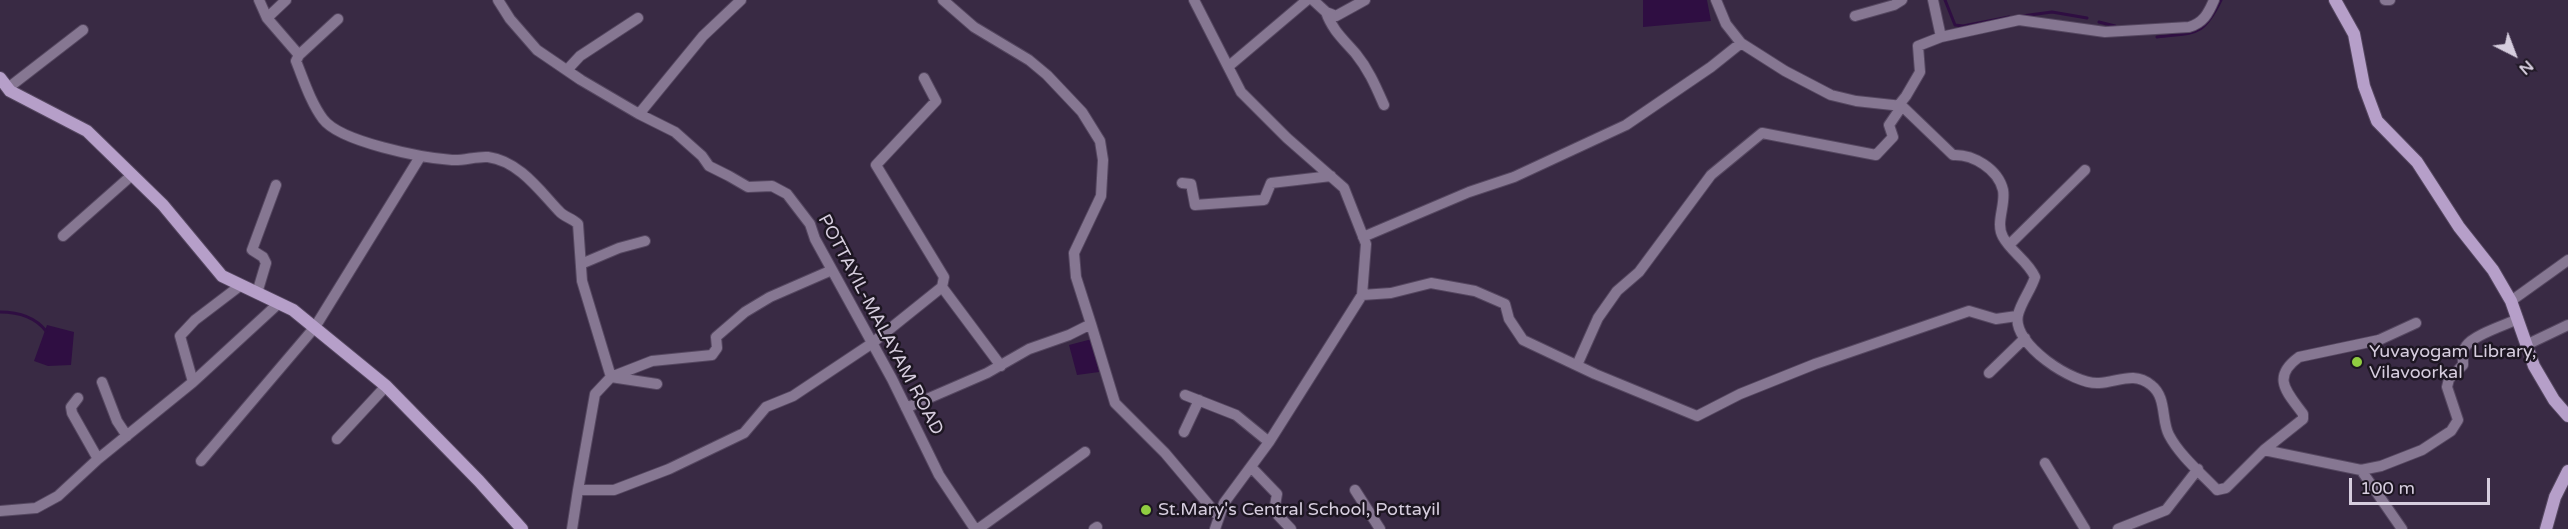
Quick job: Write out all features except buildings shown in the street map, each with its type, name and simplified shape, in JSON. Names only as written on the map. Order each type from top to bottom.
[{"type":"street","points":[[259,0],[267,18],[299,55]]},
{"type":"street","points":[[267,18],[286,0]]},
{"type":"street","name":"POTTAYIL-MALAYAM ROAD","points":[[498,0],[510,19],[537,50],[639,114],[675,132],[710,166],[748,187],[772,186],[787,194],[810,224],[939,475],[976,529]]},
{"type":"street","points":[[639,114],[703,36],[741,0]]},
{"type":"street","points":[[943,0],[974,27],[1029,60],[1047,75],[1082,112],[1100,141],[1103,160],[1101,196],[1074,253],[1076,277],[1115,403],[1165,453],[1219,517]]},
{"type":"street","points":[[1194,0],[1242,92],[1287,138],[1344,188],[1366,244],[1362,295],[1269,442],[1224,503],[1215,529]]},
{"type":"street","points":[[1229,66],[1307,0]]},
{"type":"street","points":[[1313,0],[1326,12],[1336,16],[1365,0]]},
{"type":"street","points":[[1716,0],[1726,24],[1741,43],[1785,71],[1831,95],[1863,102],[1900,106],[1953,155],[1961,154],[1980,160],[1992,172],[2003,189],[2000,228],[2002,236],[2031,269],[2035,277],[2018,316],[2025,338],[2044,360],[2078,378],[2097,384],[2131,377],[2140,378],[2153,385],[2161,398],[2169,435],[2217,490],[2222,491],[2264,450],[2303,419],[2303,414],[2283,385],[2282,378],[2293,361],[2299,357],[2379,340],[2416,323]]},
{"type":"street","points":[[1933,0],[1941,37]]},
{"type":"street","points":[[1577,365],[1598,318],[1617,291],[1639,272],[1711,175],[1762,133],[1876,155],[1893,137],[1889,125],[1920,72],[1918,46],[1941,37],[2019,20],[2105,32],[2188,27],[2198,25],[2205,19],[2214,0]]},
{"type":"street","points":[[2337,1],[2354,34],[2364,86],[2377,121],[2417,162],[2459,227],[2493,270],[2511,301],[2526,345],[2544,385],[2568,416]]},
{"type":"street","points":[[1855,16],[1896,2]]},
{"type":"street","points":[[1326,12],[1331,27],[1371,76],[1384,105]]},
{"type":"street","points":[[567,70],[580,56],[638,18]]},
{"type":"street","points":[[338,19],[299,55],[296,61],[309,94],[324,121],[341,133],[420,157],[455,160],[488,157],[513,167],[551,200],[561,213],[578,224],[582,280],[611,377]]},
{"type":"street","points":[[82,30],[4,83],[87,131],[163,205],[222,276],[293,310],[386,386],[479,481],[522,529]]},
{"type":"street","points":[[1363,237],[1469,192],[1514,177],[1626,125],[1711,67],[1741,43]]},
{"type":"street","points":[[578,490],[614,490],[669,470],[744,433],[766,407],[793,396],[872,345],[942,287],[944,277],[876,165],[936,101],[924,78]]},
{"type":"street","points":[[201,461],[315,327],[420,157]]},
{"type":"street","points":[[2009,244],[2085,170]]},
{"type":"street","points":[[63,236],[132,175]]},
{"type":"street","points":[[1182,183],[1191,184],[1195,205],[1264,200],[1271,183],[1331,176]]},
{"type":"street","points":[[257,293],[266,263],[263,257],[252,250],[276,185]]},
{"type":"street","points":[[581,264],[619,248],[645,241]]},
{"type":"street","points":[[2511,301],[2568,260]]},
{"type":"street","points":[[572,529],[594,394],[611,377],[652,361],[712,355],[717,348],[716,337],[745,312],[770,297],[832,270]]},
{"type":"street","points":[[1362,295],[1391,293],[1431,283],[1475,291],[1505,304],[1509,319],[1523,340],[1697,416],[1740,394],[1815,364],[1969,311],[1996,319],[2018,316]]},
{"type":"street","points":[[193,381],[180,336],[195,321],[241,285]]},
{"type":"street","points":[[942,287],[1001,366]]},
{"type":"street","points":[[0,511],[36,508],[58,496],[98,459],[193,381],[279,303]]},
{"type":"street","points":[[2264,450],[2361,470],[2406,458],[2451,431],[2458,420],[2447,387],[2449,379],[2463,365],[2463,352],[2466,345],[2473,339],[2518,319]]},
{"type":"street","points":[[906,408],[1001,366],[1029,349],[1091,324]]},
{"type":"street","points":[[2526,345],[2568,325]]},
{"type":"street","points":[[1989,373],[2025,338]]},
{"type":"street","points":[[611,377],[657,384]]},
{"type":"street","points":[[102,382],[117,421],[127,436]]},
{"type":"street","points":[[337,439],[386,386]]},
{"type":"street","points":[[1185,395],[1236,415],[1269,442]]},
{"type":"street","points":[[78,398],[71,407],[72,413],[98,459]]},
{"type":"street","points":[[1184,432],[1199,400]]},
{"type":"street","points":[[976,529],[1085,452]]},
{"type":"street","points":[[2045,463],[2085,529]]},
{"type":"street","points":[[1251,467],[1277,494],[1274,511],[1291,529]]},
{"type":"street","points":[[2118,529],[2166,510],[2198,469]]},
{"type":"street","points":[[2361,470],[2402,529]]},
{"type":"street","points":[[2546,529],[2564,487],[2568,471]]},
{"type":"street","points":[[1355,490],[1380,529]]},
{"type":"shaded area","points":[[1643,0],[1707,0],[1711,21],[1643,27]]},
{"type":"shaded area","points":[[47,325],[74,332],[71,365],[48,366],[34,361]]},
{"type":"shaded area","points":[[1092,339],[1099,372],[1077,375],[1069,345]]},
{"type":"waterway","points":[[1945,0],[1955,25],[1963,26],[2009,17]]},
{"type":"waterway","points":[[2157,37],[2189,33],[2203,27],[2221,0]]},
{"type":"waterway","points":[[2022,16],[2052,12],[2087,18]]},
{"type":"waterway","points":[[2099,22],[2115,26]]},
{"type":"waterway","points":[[0,312],[26,316],[46,331]]},
{"type":"place","name":"Yuvayogam Library, Vilavoorkal","points":[[2357,362]]},
{"type":"place","name":"St.Mary's Central School, Pottayil","points":[[1146,510]]}]
